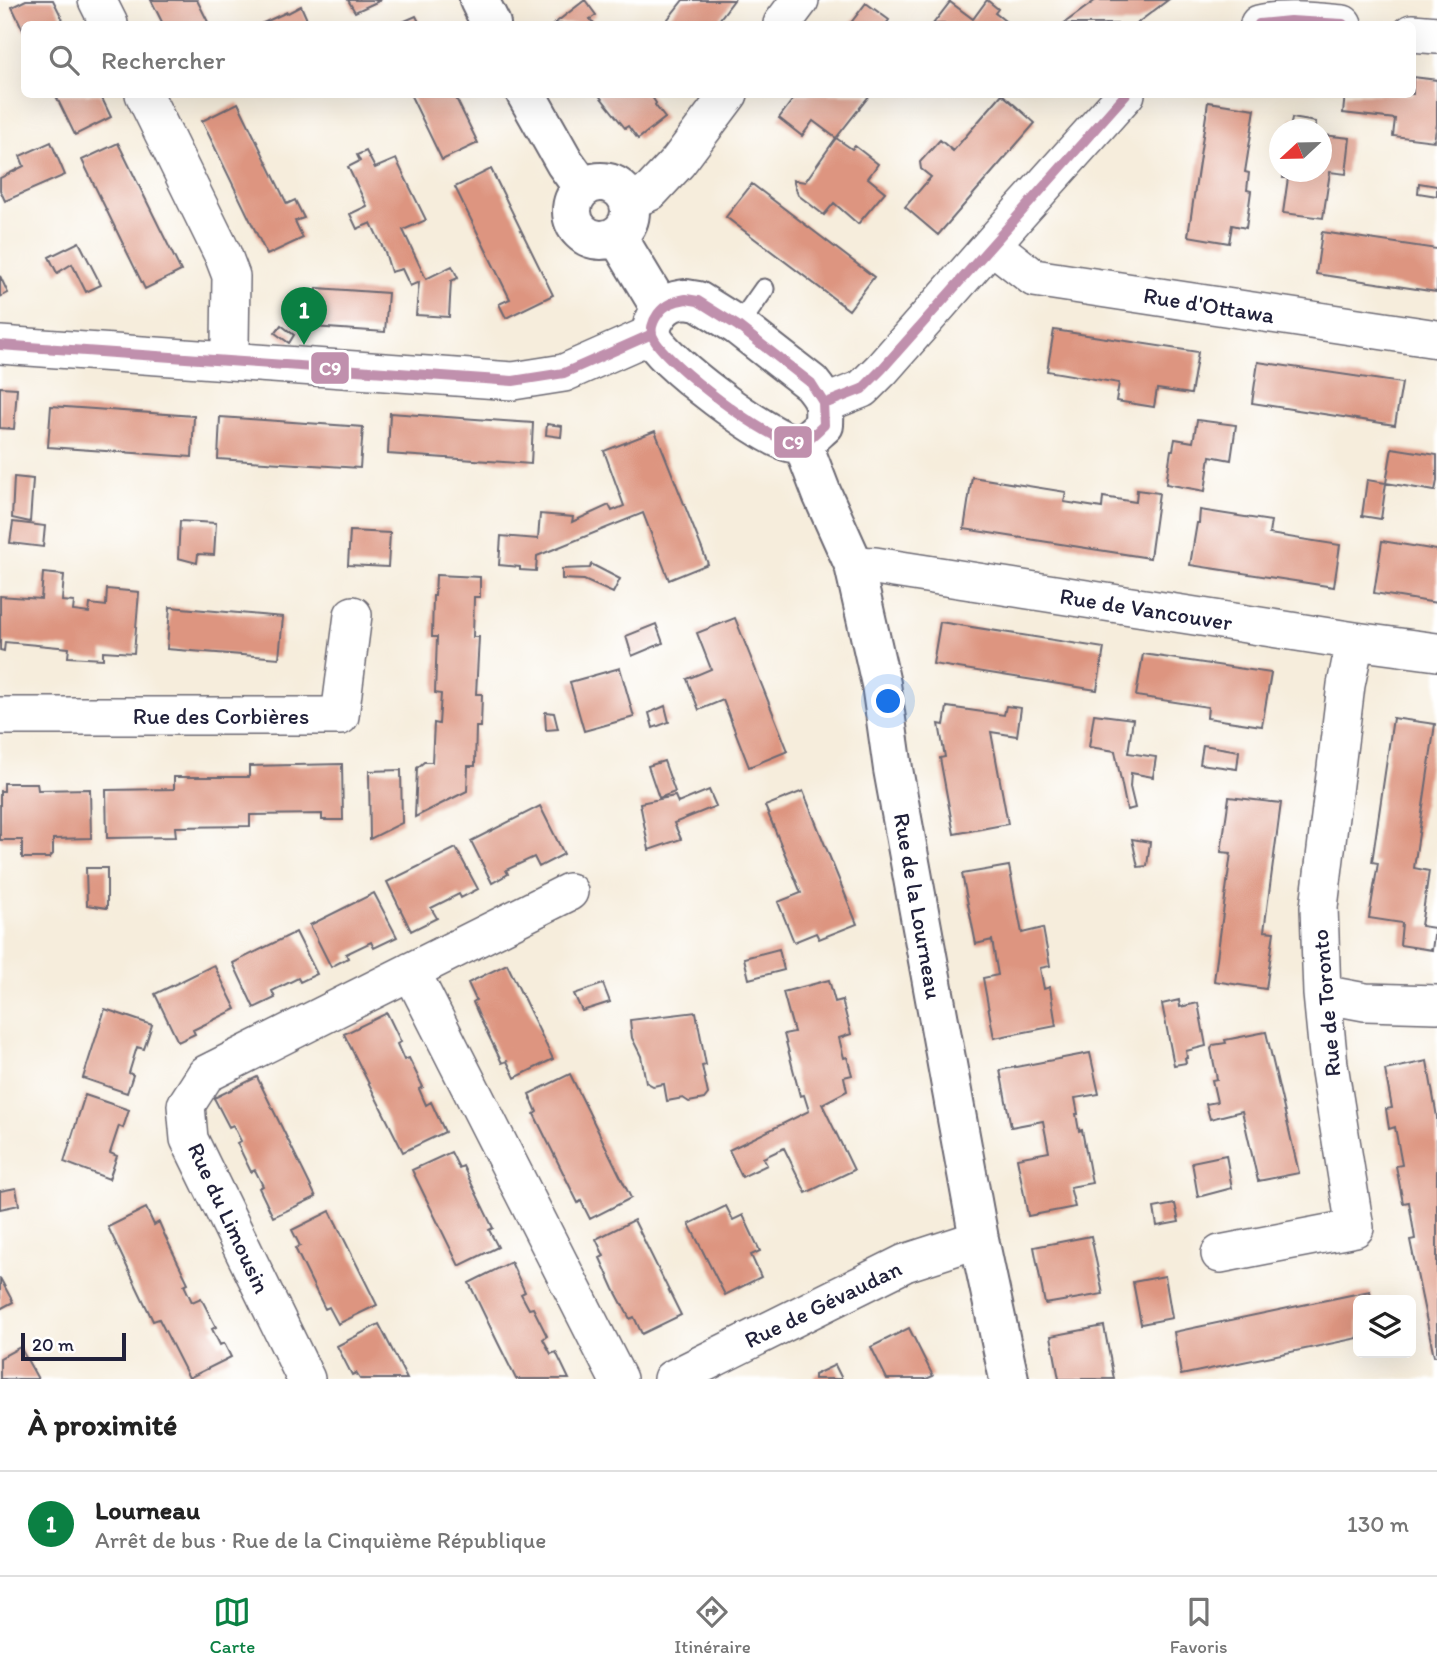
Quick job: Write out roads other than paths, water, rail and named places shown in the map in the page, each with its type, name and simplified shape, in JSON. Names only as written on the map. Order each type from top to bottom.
[{"type":"street","points":[[97,0],[108,21]]},
{"type":"street","points":[[479,0],[490,21]]},
{"type":"street","points":[[784,21],[800,0]]},
{"type":"street","points":[[1416,33],[1437,35]]},
{"type":"street","points":[[146,98],[231,276],[230,344],[227,360]]},
{"type":"street","points":[[528,98],[565,163],[583,188]]},
{"type":"street","points":[[0,345],[513,381],[564,373],[657,321],[676,300],[686,299],[698,301],[738,327],[811,383],[824,404],[824,425],[802,442],[783,441],[741,415],[671,361],[655,342],[657,321],[623,219],[620,188],[606,182],[583,188],[573,202],[572,211],[577,228],[591,239],[609,239],[623,219],[678,162],[726,98]]},
{"type":"street","points":[[824,404],[862,389],[883,369],[1122,98]]},
{"type":"street","name":"Rue d'Ottawa","points":[[992,245],[1034,278],[1437,339]]},
{"type":"street","name":"Rue de la Lourneau","points":[[802,442],[854,565],[881,684],[893,769],[979,1239],[1009,1379]]},
{"type":"street","name":"Rue de Vancouver","points":[[854,565],[875,566],[1437,652]]},
{"type":"street","name":"Rue des Corbières","points":[[0,716],[340,716],[354,615]]},
{"type":"street","name":"Rue de Toronto","points":[[1220,1254],[1355,1228],[1329,1065],[1322,994],[1319,907],[1346,685],[1355,641]]},
{"type":"street","name":"Rue du Limousin","points":[[306,1379],[189,1139],[186,1105],[206,1074],[569,892]]},
{"type":"street","points":[[411,971],[618,1379]]},
{"type":"street","points":[[1322,994],[1365,1002],[1437,1004]]},
{"type":"street","name":"Rue de Gévaudan","points":[[672,1379],[905,1263],[979,1239]]},
{"type":"lane","points":[[738,327],[764,289]]},
{"type":"place","name":"Lourneau","points":[[304,345]]}]
